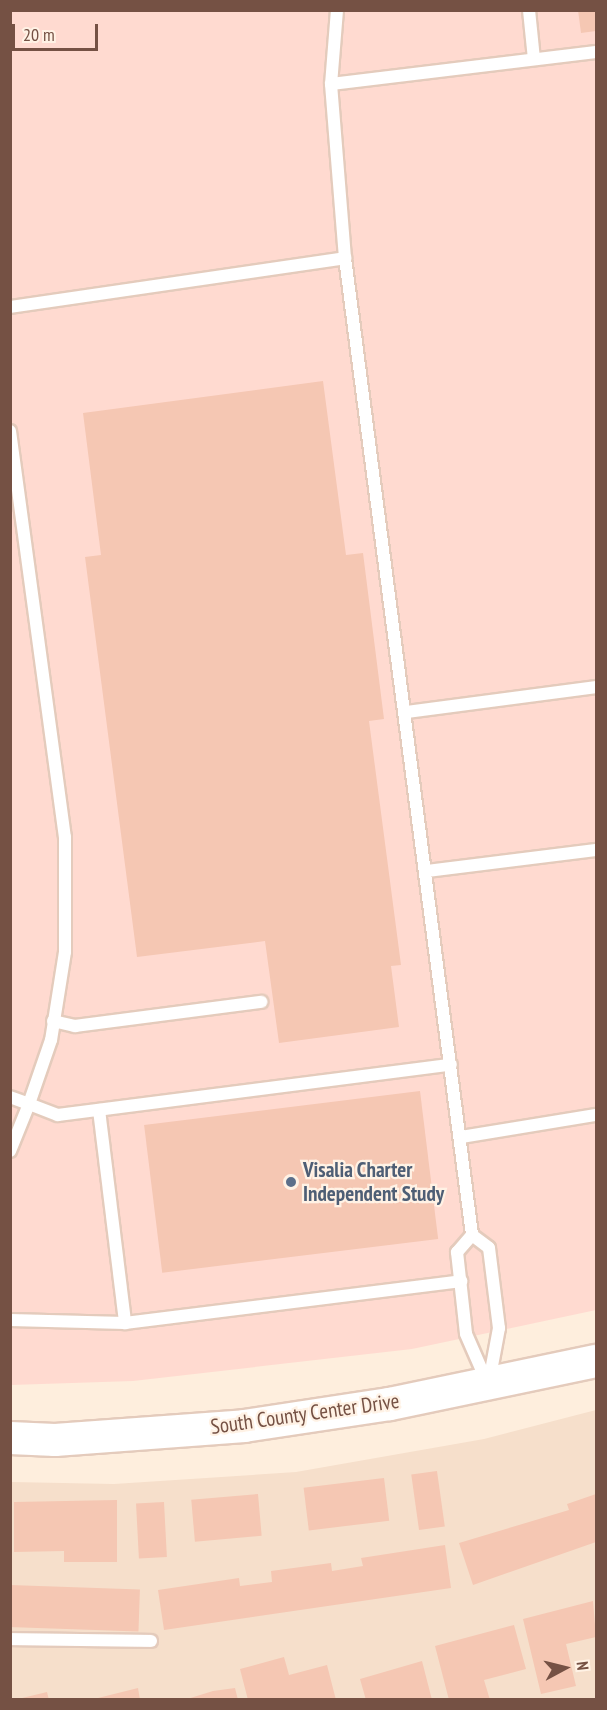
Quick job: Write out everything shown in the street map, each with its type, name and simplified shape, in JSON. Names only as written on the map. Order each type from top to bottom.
[{"type":"street","name":"South County Center Drive","points":[[10,1438],[55,1440],[244,1425],[489,1385],[597,1361]]},
{"type":"lane","points":[[337,10],[331,84],[345,258],[428,871],[472,1235],[489,1248],[499,1328],[489,1385]]},
{"type":"lane","points":[[528,10],[534,59]]},
{"type":"lane","points":[[331,84],[597,52]]},
{"type":"lane","points":[[10,307],[345,258]]},
{"type":"lane","points":[[10,431],[65,837],[65,952],[54,1022],[29,1104],[10,1151]]},
{"type":"lane","points":[[407,712],[597,687]]},
{"type":"lane","points":[[428,871],[597,850]]},
{"type":"lane","points":[[54,1022],[75,1026],[261,1002]]},
{"type":"lane","points":[[10,1097],[58,1114],[451,1065]]},
{"type":"lane","points":[[99,1110],[125,1323]]},
{"type":"lane","points":[[460,1137],[597,1115]]},
{"type":"lane","points":[[472,1235],[457,1252],[466,1334],[489,1385]]},
{"type":"lane","points":[[10,1320],[125,1323],[461,1281]]},
{"type":"lane","points":[[10,1639],[151,1641]]},
{"type":"shaded area","points":[[11,11],[596,11],[596,1310],[412,1349],[133,1381],[11,1385]]},
{"type":"shaded area","points":[[596,1410],[596,1699],[11,1700],[11,1482],[114,1484],[296,1472],[484,1439]]},
{"type":"building","points":[[578,10],[596,10],[596,31],[581,33]]},
{"type":"building","points":[[323,381],[346,555],[363,553],[384,719],[369,721],[401,965],[391,966],[399,1027],[279,1043],[265,941],[137,957],[85,557],[101,555],[83,413]]},
{"type":"building","name":"Visalia Charter Independent Study","points":[[420,1091],[438,1239],[162,1273],[144,1125]]},
{"type":"building","points":[[437,1471],[445,1526],[419,1530],[411,1475]]},
{"type":"building","points":[[384,1478],[389,1521],[309,1531],[304,1488]]},
{"type":"building","points":[[258,1494],[262,1536],[195,1542],[191,1500]]},
{"type":"building","points":[[596,1494],[596,1542],[473,1585],[459,1543],[569,1510],[567,1504]]},
{"type":"building","points":[[117,1500],[117,1562],[64,1562],[64,1551],[14,1552],[14,1502]]},
{"type":"building","points":[[164,1502],[167,1557],[139,1558],[136,1503]]},
{"type":"building","points":[[445,1545],[451,1588],[164,1630],[158,1590],[239,1578],[240,1586],[272,1582],[271,1571],[331,1563],[332,1571],[363,1566],[361,1558]]},
{"type":"building","points":[[10,1585],[140,1590],[138,1632],[10,1627]]},
{"type":"building","points":[[593,1601],[596,1637],[566,1644],[576,1686],[541,1694],[523,1619]]},
{"type":"building","points":[[514,1625],[526,1669],[484,1680],[490,1700],[449,1700],[435,1646]]},
{"type":"building","points":[[284,1657],[289,1675],[327,1665],[336,1700],[248,1700],[240,1669]]},
{"type":"building","points":[[422,1661],[432,1700],[366,1700],[360,1679]]},
{"type":"building","points":[[138,1688],[140,1700],[94,1699]]},
{"type":"building","points":[[235,1688],[238,1700],[184,1700],[213,1691]]},
{"type":"building","points":[[47,1692],[49,1700],[18,1700],[18,1699]]},
{"type":"place","name":"Visalia Charter Independent Study","points":[[291,1182]]}]
